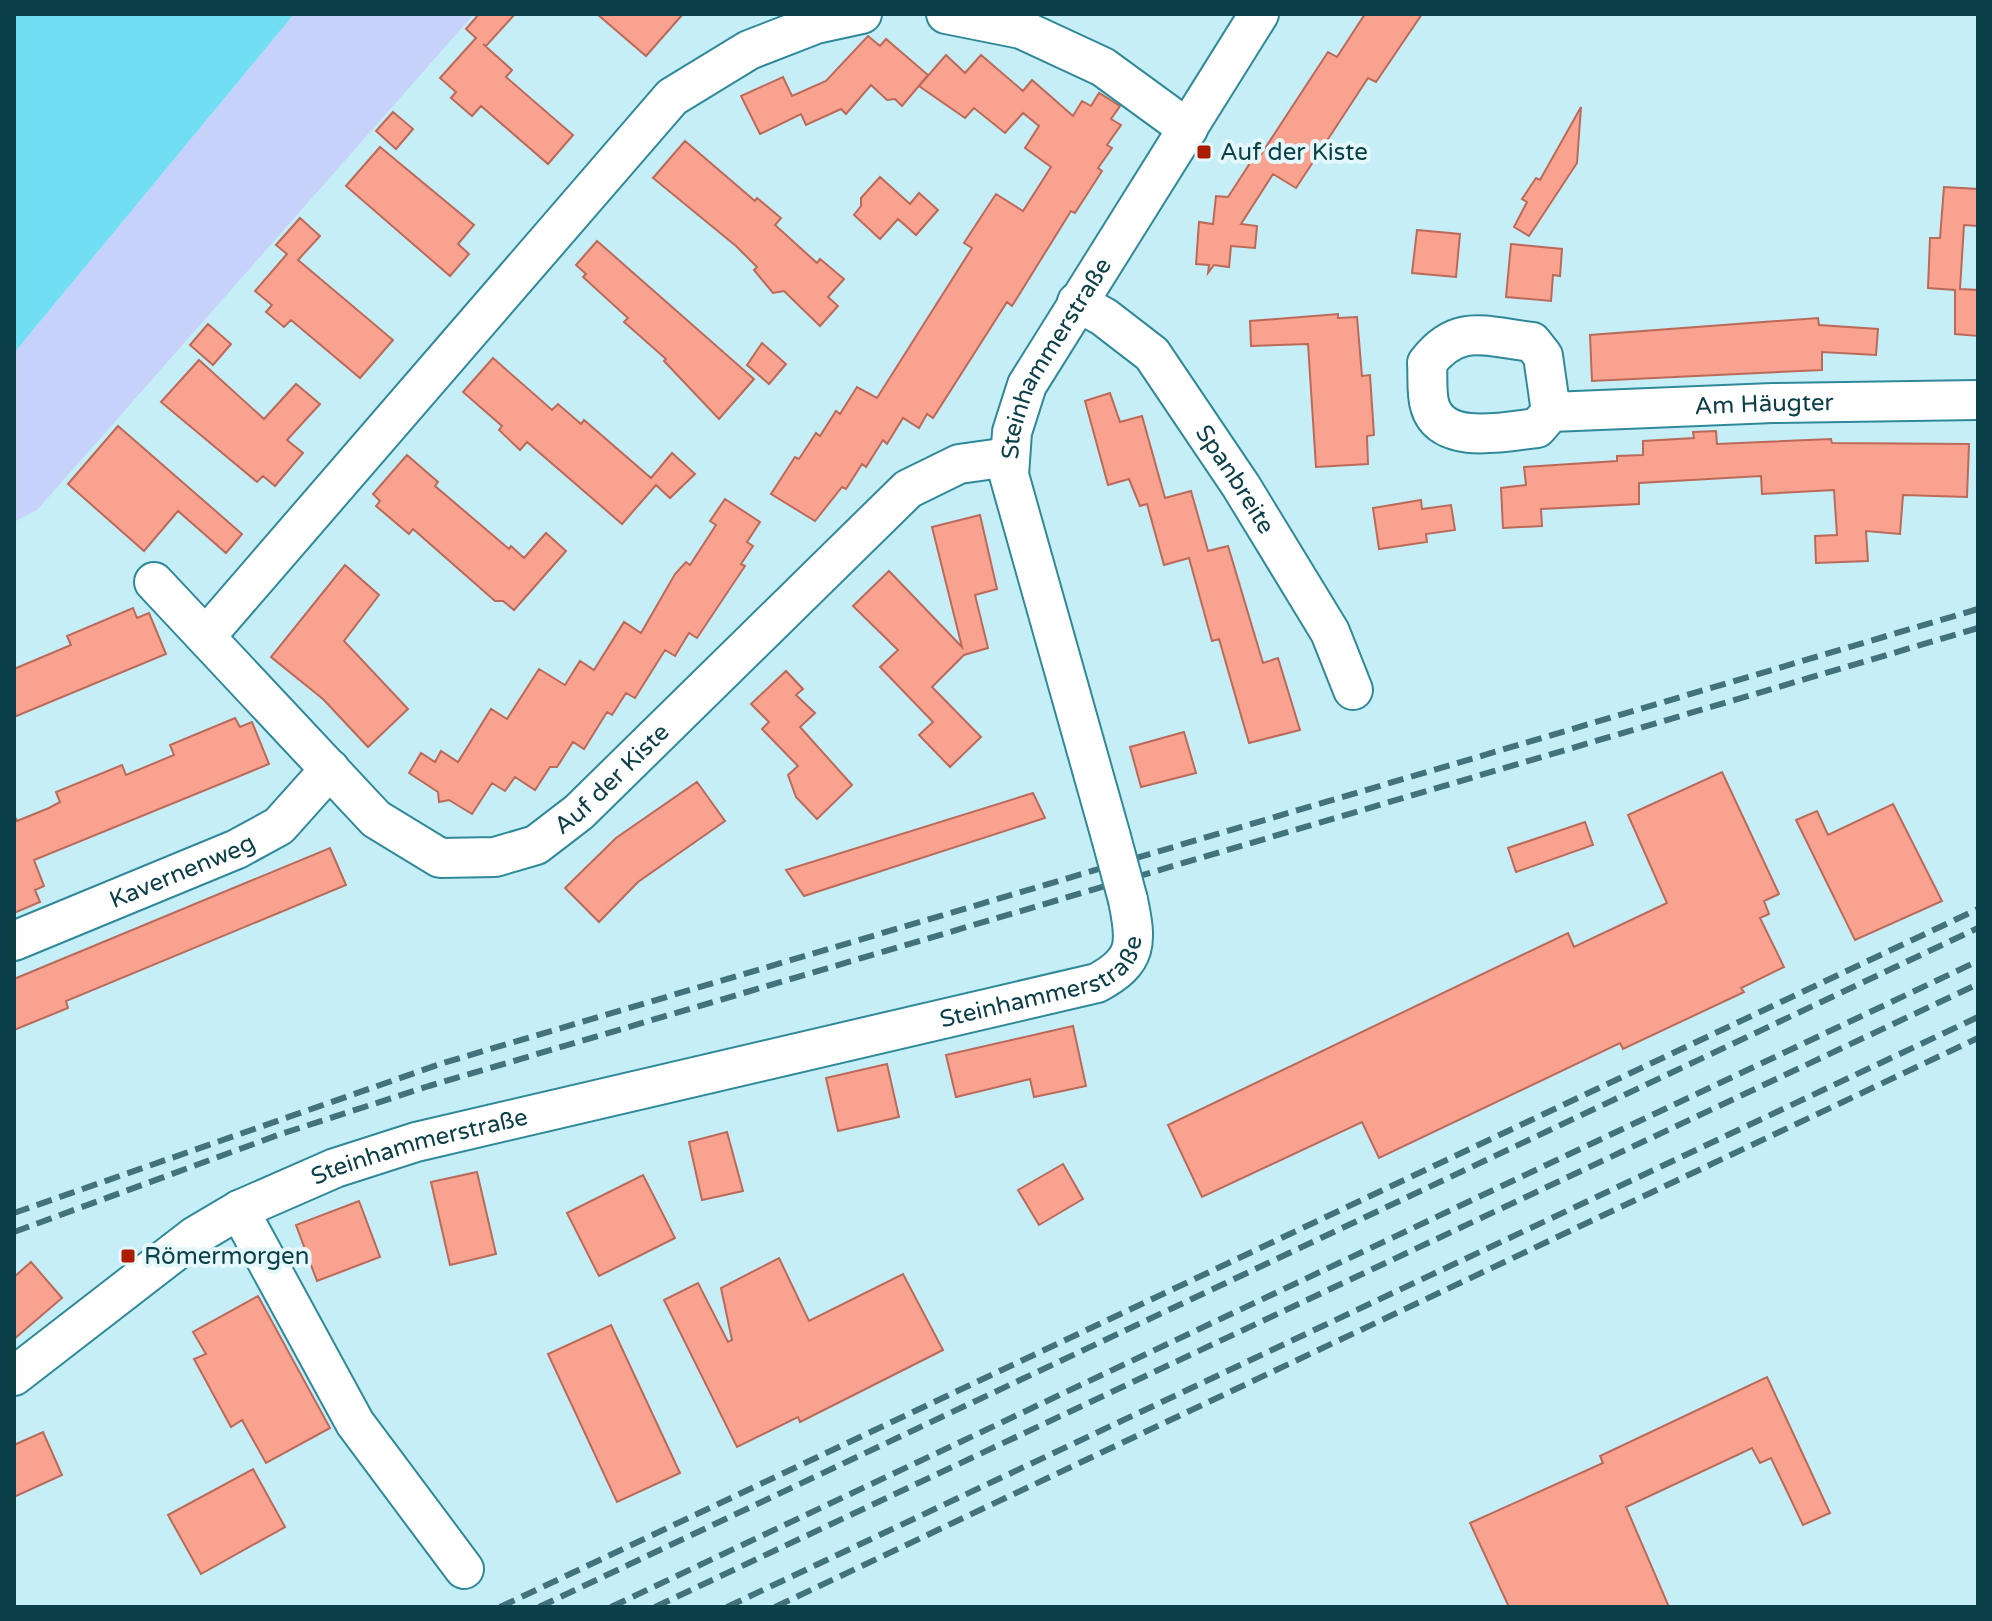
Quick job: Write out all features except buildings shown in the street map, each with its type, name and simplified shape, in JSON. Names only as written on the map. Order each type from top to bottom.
[{"type":"street","points":[[207,635],[672,97],[749,50],[816,24],[862,14]]},
{"type":"street","points":[[946,14],[1021,29],[1103,67],[1188,129]]},
{"type":"street","name":"Steinhammerstraße","points":[[14,1376],[195,1236],[239,1210],[335,1168],[416,1142],[1097,983],[1129,961],[1134,942],[1128,900],[1009,475],[1012,432],[1027,385],[1259,14]]},
{"type":"street","name":"Spanbreite","points":[[1077,302],[1104,317],[1152,354],[1241,486],[1330,632],[1353,690]]},
{"type":"street","name":"Am Häugter","points":[[1551,412],[1773,403],[1978,400]]},
{"type":"street","name":"Auf der Kiste","points":[[154,582],[207,635],[376,819],[440,858],[495,857],[536,845],[579,812],[908,489],[959,464],[1009,457]]},
{"type":"street","name":"Kavernenweg","points":[[14,941],[237,849],[279,826],[330,769]]},
{"type":"street","points":[[239,1210],[355,1423],[464,1569]]},
{"type":"shaded area","points":[[14,14],[294,14],[14,353]]},
{"type":"shaded area","points":[[294,14],[474,14],[37,510],[14,522],[14,353]]},
{"type":"railway","points":[[14,1213],[443,1063],[1978,609]]},
{"type":"railway","points":[[14,1232],[278,1135],[429,1086],[1978,628]]},
{"type":"railway","points":[[500,1607],[1978,909]]},
{"type":"railway","points":[[539,1607],[1978,928]]},
{"type":"railway","points":[[611,1607],[1978,961]]},
{"type":"railway","points":[[655,1607],[1978,984]]},
{"type":"railway","points":[[727,1607],[1978,1017]]},
{"type":"railway","points":[[775,1607],[1978,1038]]},
{"type":"place","name":"Auf der Kiste","points":[[1204,152]]},
{"type":"place","name":"Römermorgen","points":[[128,1256]]}]
